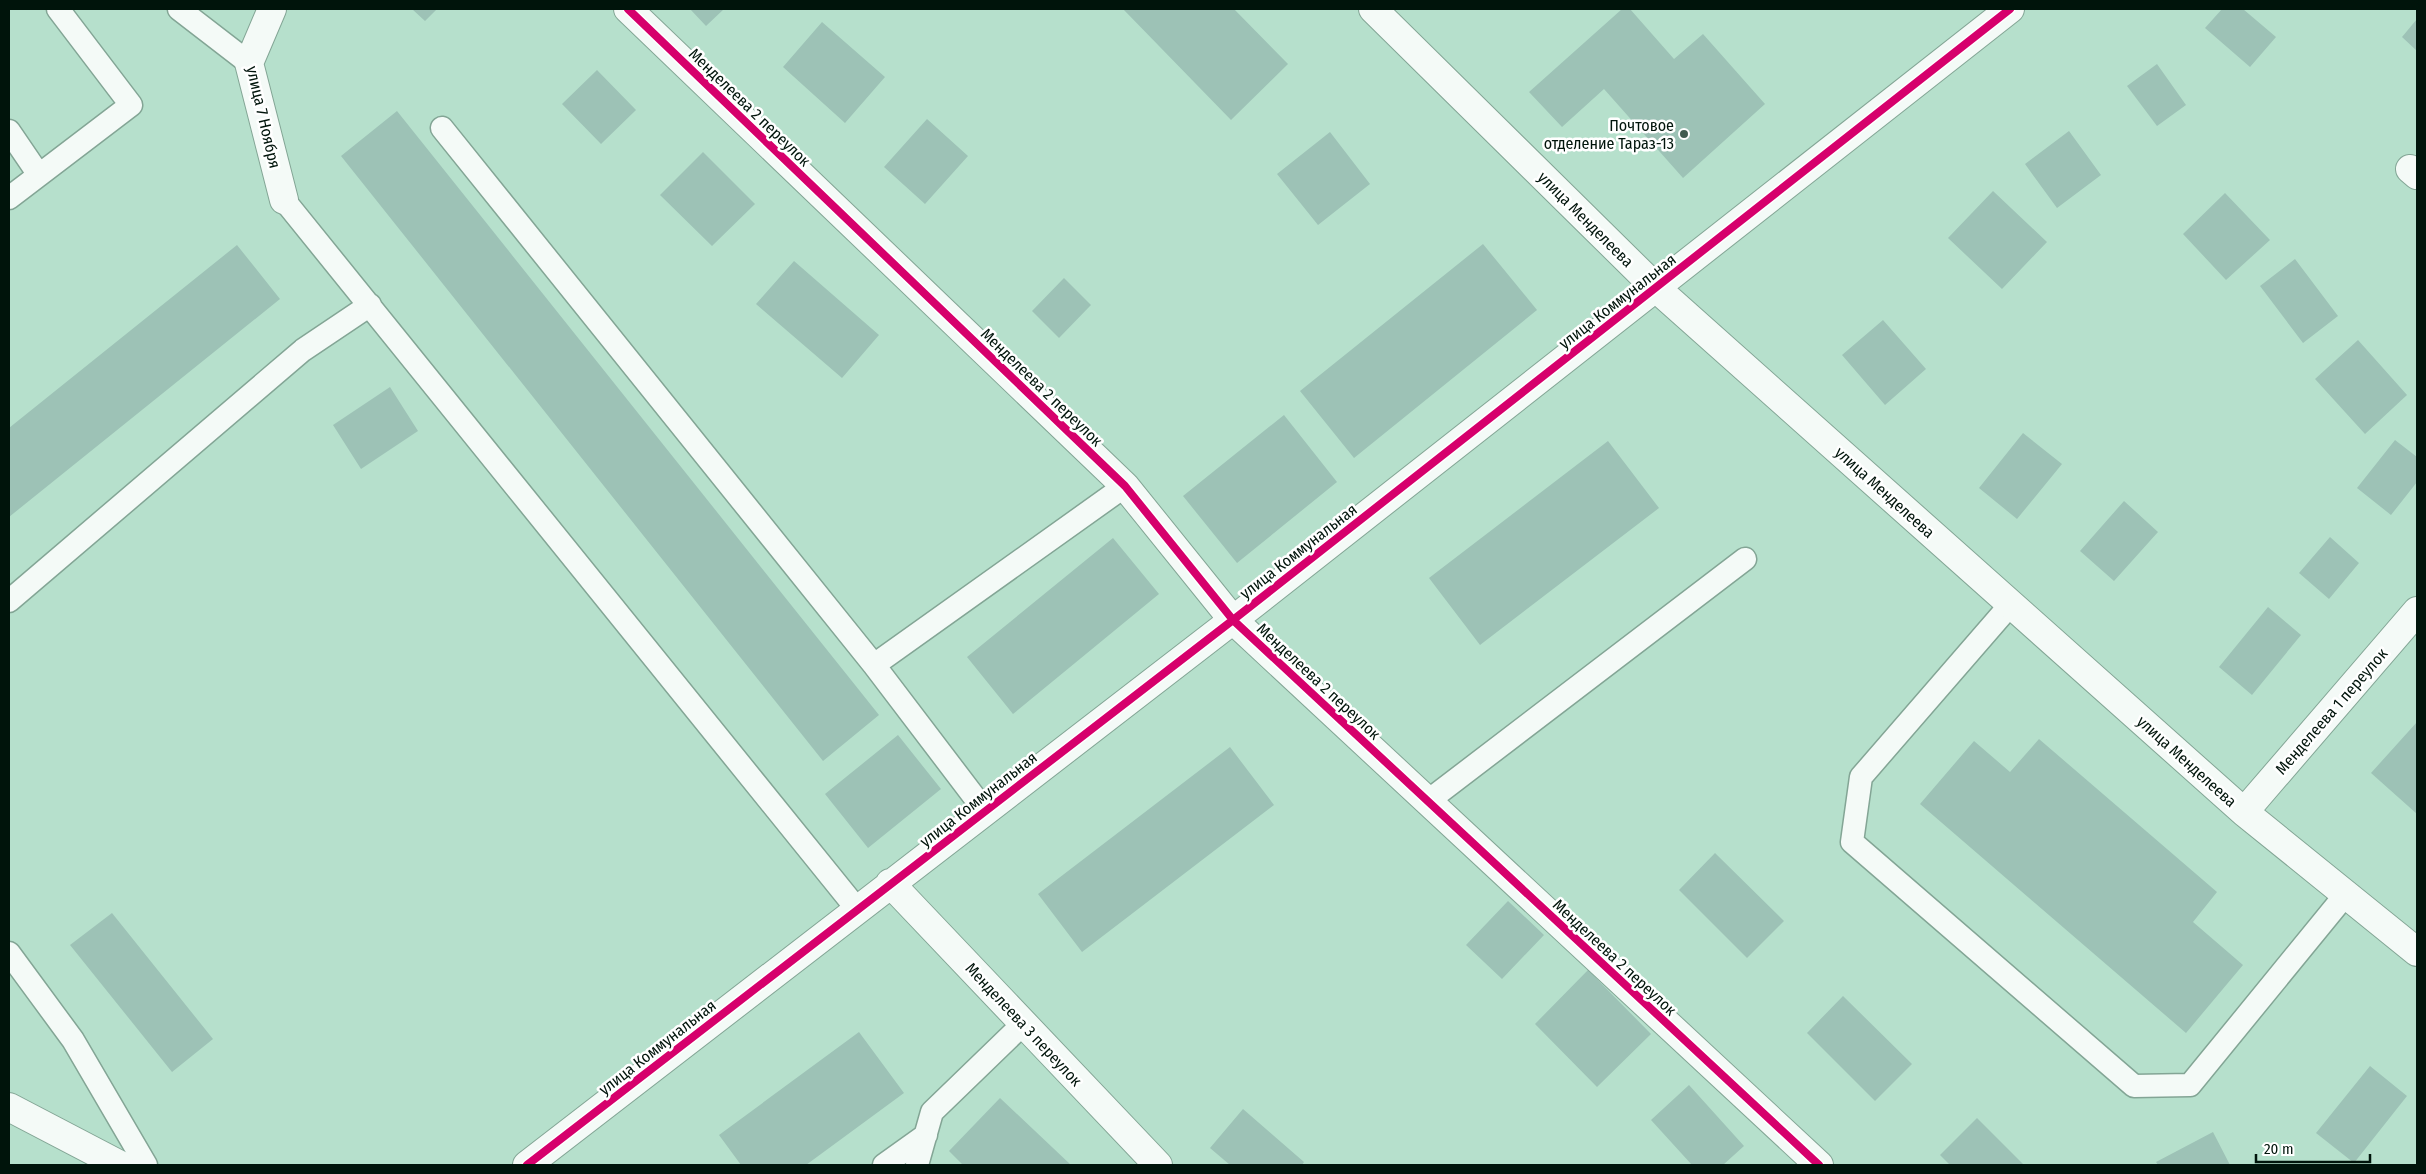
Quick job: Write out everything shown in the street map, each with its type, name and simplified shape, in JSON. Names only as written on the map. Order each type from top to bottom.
[{"type":"street","name":"улица 7 Ноября","points":[[272,9],[249,63],[284,200]]},
{"type":"street","name":"Менделеева 2 переулок","points":[[628,9],[1125,486],[1233,620],[1818,1165]]},
{"type":"street","name":"улица Менделеева","points":[[1373,9],[1656,288],[2244,812],[2417,952]]},
{"type":"street","name":"улица Коммунальная","points":[[527,1165],[1233,620],[2010,9]]},
{"type":"street","name":"Менделеева 1 переулок","points":[[2244,812],[2417,611]]},
{"type":"street","name":"Менделеева 3 переулок","points":[[890,883],[1158,1165]]},
{"type":"street","points":[[9,1107],[120,1165]]},
{"type":"lane","points":[[9,198],[131,105],[58,9]]},
{"type":"lane","points":[[179,9],[249,63]]},
{"type":"lane","points":[[442,128],[874,665],[985,811]]},
{"type":"lane","points":[[9,131],[39,175]]},
{"type":"lane","points":[[284,200],[857,909]]},
{"type":"lane","points":[[9,601],[303,350],[370,305]]},
{"type":"lane","points":[[874,665],[1125,486]]},
{"type":"lane","points":[[1428,801],[1745,559]]},
{"type":"lane","points":[[2011,604],[1861,777],[1852,842],[2119,1074],[2134,1086],[2190,1085],[2346,894]]},
{"type":"lane","points":[[9,953],[73,1040],[146,1165]]},
{"type":"lane","points":[[917,1165],[932,1112],[1023,1024]]},
{"type":"lane","points":[[884,1165],[926,1135]]},
{"type":"building","points":[[412,9],[437,9],[425,21]]},
{"type":"building","points":[[690,9],[724,9],[706,26]]},
{"type":"building","points":[[1123,9],[1234,9],[1288,64],[1231,120]]},
{"type":"building","points":[[1622,9],[1630,9],[1674,59],[1703,34],[1765,104],[1683,178],[1604,89],[1562,127],[1529,92]]},
{"type":"building","points":[[2222,9],[2243,9],[2276,37],[2250,67],[2205,28]]},
{"type":"building","points":[[2417,19],[2417,51],[2402,37]]},
{"type":"building","points":[[822,22],[885,77],[845,123],[783,67]]},
{"type":"building","points":[[2157,64],[2186,105],[2157,126],[2127,86]]},
{"type":"building","points":[[597,70],[636,110],[601,144],[562,104]]},
{"type":"building","points":[[397,111],[879,715],[823,761],[341,156]]},
{"type":"building","points":[[927,119],[968,156],[925,204],[884,167]]},
{"type":"building","points":[[2069,131],[2101,175],[2057,208],[2025,164]]},
{"type":"building","points":[[1330,132],[1370,184],[1318,225],[1277,174]]},
{"type":"building","points":[[703,152],[755,204],[712,246],[660,195]]},
{"type":"building","points":[[1993,191],[2047,242],[2002,289],[1948,238]]},
{"type":"building","points":[[2225,193],[2270,240],[2226,280],[2183,234]]},
{"type":"building","points":[[1483,244],[1537,310],[1354,458],[1300,391]]},
{"type":"building","points":[[237,245],[280,299],[9,517],[9,428]]},
{"type":"building","points":[[2295,259],[2338,316],[2303,343],[2260,286]]},
{"type":"building","points":[[794,261],[879,335],[842,378],[756,304]]},
{"type":"building","points":[[1064,278],[1091,305],[1059,338],[1032,311]]},
{"type":"building","points":[[1883,320],[1926,369],[1885,405],[1842,355]]},
{"type":"building","points":[[2358,340],[2407,395],[2365,434],[2315,379]]},
{"type":"building","points":[[390,387],[418,431],[361,469],[333,425]]},
{"type":"building","points":[[1284,415],[1337,482],[1237,563],[1183,496]]},
{"type":"building","points":[[2023,433],[2062,464],[2017,519],[1979,488]]},
{"type":"building","points":[[2395,440],[2417,457],[2417,482],[2391,515],[2357,488]]},
{"type":"building","points":[[1608,441],[1659,508],[1480,645],[1429,578]]},
{"type":"building","points":[[2124,501],[2158,532],[2114,581],[2080,551]]},
{"type":"building","points":[[2330,537],[2359,563],[2329,599],[2299,573]]},
{"type":"building","points":[[1113,538],[1159,594],[1013,714],[967,657]]},
{"type":"building","points":[[2268,607],[2301,635],[2252,695],[2219,667]]},
{"type":"building","points":[[2417,722],[2417,814],[2371,773]]},
{"type":"building","points":[[898,735],[941,789],[868,848],[825,794]]},
{"type":"building","points":[[2039,739],[2217,892],[2193,922],[2243,965],[2186,1033],[1920,804],[1974,741],[2010,772]]},
{"type":"building","points":[[1230,747],[1274,805],[1082,952],[1038,894]]},
{"type":"building","points":[[1715,853],[1784,921],[1747,958],[1679,890]]},
{"type":"building","points":[[1508,901],[1544,935],[1502,979],[1466,945]]},
{"type":"building","points":[[112,913],[213,1039],[172,1072],[70,945]]},
{"type":"building","points":[[1588,970],[1651,1034],[1597,1087],[1535,1024]]},
{"type":"building","points":[[1843,996],[1912,1064],[1875,1101],[1807,1033]]},
{"type":"building","points":[[859,1032],[904,1093],[806,1165],[741,1165],[719,1135]]},
{"type":"building","points":[[2370,1066],[2407,1096],[2354,1163],[2316,1133]]},
{"type":"building","points":[[1689,1085],[1744,1146],[1723,1165],[1692,1165],[1651,1120]]},
{"type":"building","points":[[1000,1098],[1071,1165],[963,1165],[949,1151]]},
{"type":"building","points":[[1243,1109],[1304,1162],[1302,1165],[1230,1165],[1210,1148]]},
{"type":"building","points":[[1977,1118],[2024,1165],[1950,1165],[1940,1155]]},
{"type":"building","points":[[2213,1132],[2230,1165],[2158,1165],[2156,1162]]},
{"type":"cycle path","points":[[628,9],[1125,486],[1233,620],[1819,1165]]},
{"type":"cycle path","points":[[527,1165],[1233,620],[2010,9]]},
{"type":"place","name":"Почтовое отделение Тараз-13","points":[[1684,134]]}]
